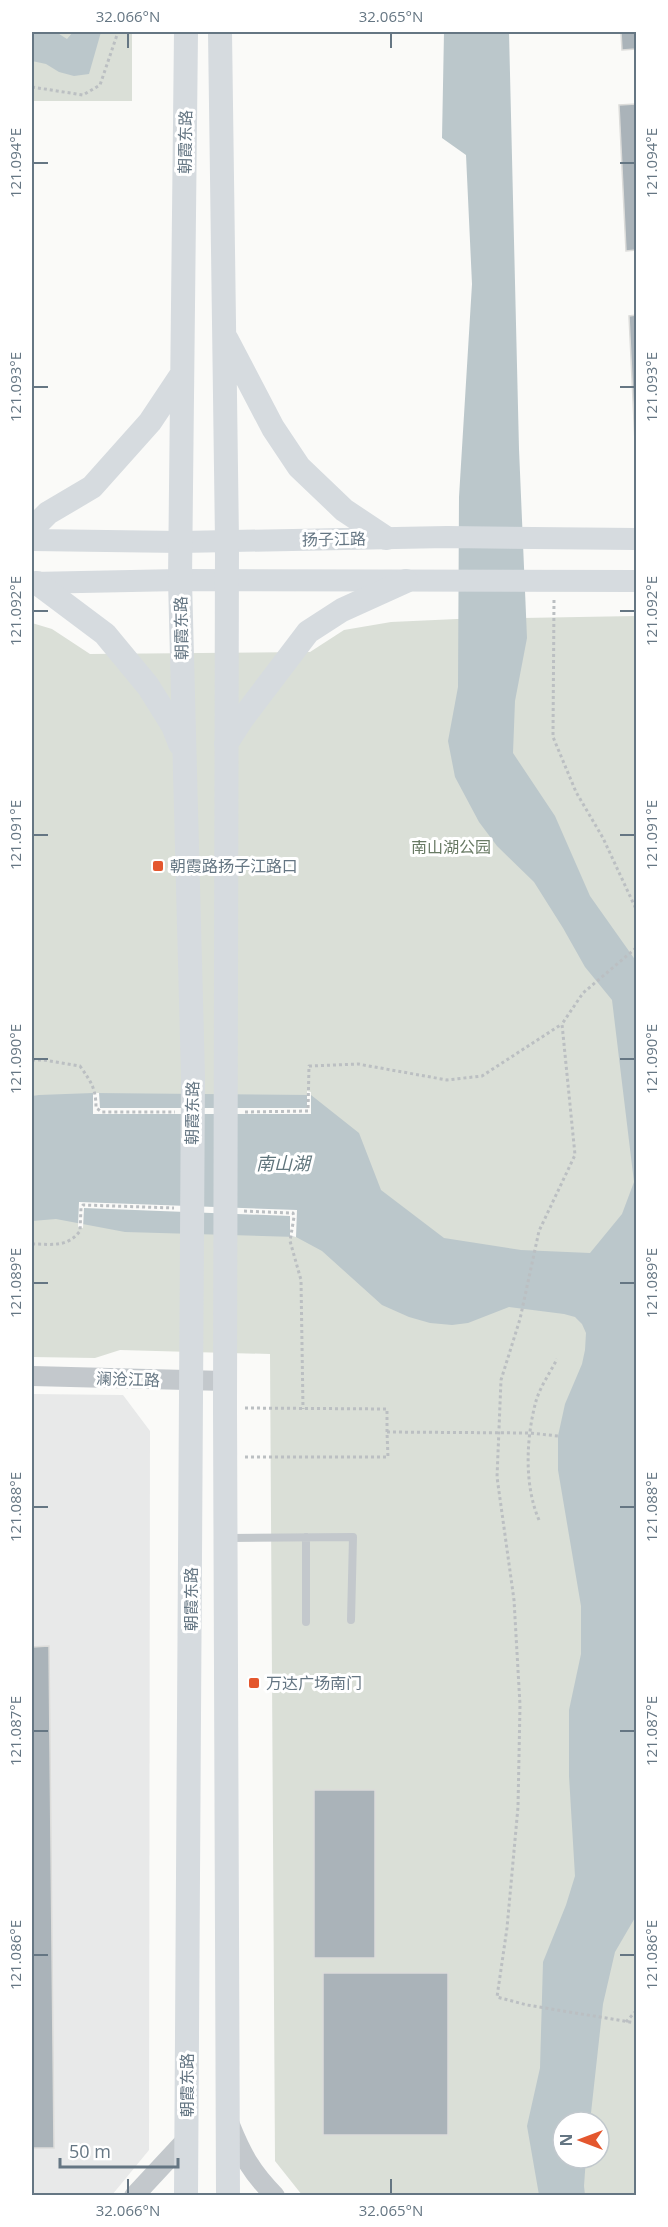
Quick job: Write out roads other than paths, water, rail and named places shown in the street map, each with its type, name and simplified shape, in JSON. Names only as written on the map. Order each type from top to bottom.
[{"type":"main road","name":"朝霞东路","points":[[186,32],[180,580],[193,1077],[186,2196]]},
{"type":"main road","name":"朝霞东路","points":[[220,32],[227,541],[225,1538],[228,2196]]},
{"type":"main road","points":[[224,335],[273,428],[299,467],[344,510],[386,538]]},
{"type":"main road","points":[[32,529],[48,513],[92,487],[150,422],[182,374]]},
{"type":"main road","name":"扬子江路","points":[[32,540],[181,543],[534,536],[636,538]]},
{"type":"main road","points":[[34,583],[180,580],[636,580]]},
{"type":"main road","points":[[226,744],[242,719],[308,632],[342,610],[406,581]]},
{"type":"main road","points":[[34,583],[105,634],[148,686],[172,726],[184,753]]},
{"type":"street","name":"澜沧江路","points":[[32,1376],[225,1381]]},
{"type":"street","points":[[228,2118],[243,2157],[275,2196]]},
{"type":"street","points":[[134,2196],[186,2139]]},
{"type":"lane","points":[[306,1537],[306,1623]]},
{"type":"lane","points":[[225,1538],[352,1537],[351,1620]]},
{"type":"water","points":[[32,32],[56,32],[67,39],[73,32],[101,32],[89,74],[74,76],[59,72],[46,64],[32,61]]},
{"type":"water","name":"南山湖","points":[[444,32],[509,32],[519,449],[527,638],[515,701],[513,753],[555,816],[590,896],[636,961],[636,1916],[615,1952],[603,2004],[591,2110],[551,2110],[551,2170],[585,2170],[585,2195],[539,2195],[527,2126],[540,2068],[543,1962],[575,1876],[569,1776],[569,1710],[581,1654],[581,1606],[558,1470],[558,1436],[565,1404],[582,1364],[585,1350],[586,1333],[582,1324],[575,1317],[564,1314],[509,1307],[468,1323],[452,1325],[430,1323],[409,1317],[382,1305],[322,1251],[296,1237],[125,1232],[56,1219],[32,1221],[32,1096],[93,1093],[311,1095],[359,1133],[381,1190],[444,1238],[521,1250],[590,1253],[622,1214],[634,1182],[612,1000],[585,967],[534,882],[497,846],[479,822],[455,777],[448,741],[458,687],[459,497],[472,284],[466,155],[442,138]]},
{"type":"place","name":"朝霞路扬子江路口","points":[[158,866]]},
{"type":"place","name":"万达广场南门","points":[[254,1683]]},
{"type":"park label","name":"南山湖公园","points":[[451,847]]}]
